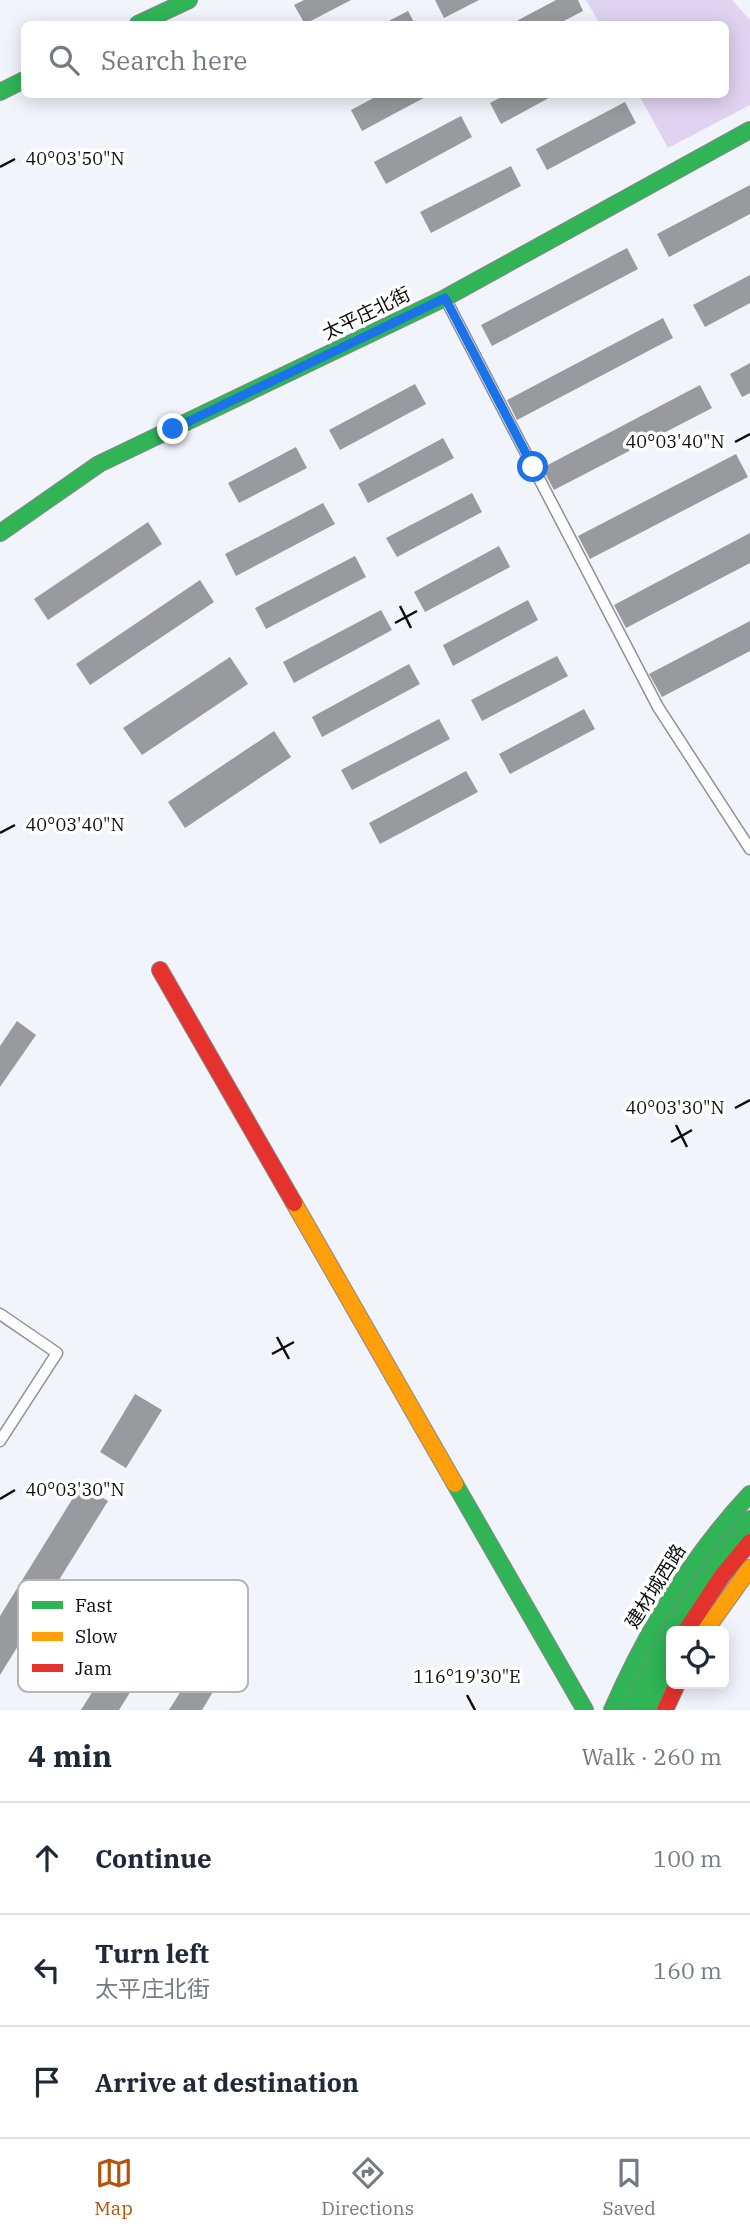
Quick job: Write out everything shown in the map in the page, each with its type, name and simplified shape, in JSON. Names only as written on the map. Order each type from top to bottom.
[{"type":"street","points":[[144,21],[189,0]]},
{"type":"street","points":[[0,92],[21,82]]},
{"type":"street","name":"太平庄北街","points":[[0,533],[99,464],[445,298],[750,130]]},
{"type":"street","points":[[445,298],[658,707],[750,849]]},
{"type":"street","points":[[160,970],[585,1710]]},
{"type":"street","points":[[0,1314],[57,1353],[0,1441]]},
{"type":"street","name":"建材城西路","points":[[611,1710],[641,1647],[679,1582],[750,1494]]},
{"type":"street","name":"建材城西路","points":[[630,1710],[657,1650],[685,1603],[717,1558],[750,1519]]},
{"type":"street","points":[[689,1626],[710,1593],[750,1542]]},
{"type":"street","points":[[709,1626],[750,1568]]},
{"type":"street","points":[[647,1710],[666,1669]]},
{"type":"street","points":[[665,1710],[675,1689]]},
{"type":"shaded area","points":[[586,0],[732,0],[750,20],[750,105],[668,148],[641,98],[729,98],[729,21],[598,21]]},
{"type":"building","points":[[304,0],[351,0],[311,21],[303,21],[294,5]]},
{"type":"building","points":[[435,0],[479,0],[444,18]]},
{"type":"building","points":[[556,0],[578,0],[583,11],[564,21],[517,21]]},
{"type":"building","points":[[408,11],[413,21],[389,21]]},
{"type":"building","points":[[374,98],[424,98],[362,131],[351,110]]},
{"type":"building","points":[[499,98],[549,98],[501,124],[490,103]]},
{"type":"building","points":[[625,102],[636,123],[547,170],[536,149]]},
{"type":"building","points":[[461,116],[472,137],[386,184],[374,162]]},
{"type":"building","points":[[511,166],[521,186],[431,233],[420,212]]},
{"type":"building","points":[[750,185],[750,214],[669,257],[657,234]]},
{"type":"building","points":[[627,248],[638,269],[492,346],[481,325]]},
{"type":"building","points":[[750,275],[750,303],[705,327],[693,305]]},
{"type":"building","points":[[663,318],[673,338],[517,420],[507,400]]},
{"type":"building","points":[[750,363],[750,393],[742,397],[730,374]]},
{"type":"building","points":[[415,384],[426,404],[340,450],[329,430]]},
{"type":"building","points":[[700,385],[712,408],[554,490],[542,468]]},
{"type":"building","points":[[443,438],[454,458],[368,503],[358,484]]},
{"type":"building","points":[[296,447],[307,468],[239,503],[228,483]]},
{"type":"building","points":[[736,454],[748,477],[590,559],[578,536]]},
{"type":"building","points":[[472,493],[482,512],[397,557],[386,538]]},
{"type":"building","points":[[323,503],[335,524],[236,576],[225,554]]},
{"type":"building","points":[[148,522],[162,544],[48,620],[34,599]]},
{"type":"building","points":[[750,533],[750,563],[626,628],[614,605]]},
{"type":"building","points":[[499,546],[510,567],[425,612],[414,592]]},
{"type":"building","points":[[355,556],[366,577],[266,629],[255,608]]},
{"type":"building","points":[[200,580],[214,602],[90,685],[76,664]]},
{"type":"building","points":[[528,600],[538,620],[453,666],[443,645]]},
{"type":"building","points":[[381,610],[392,630],[294,683],[283,662]]},
{"type":"building","points":[[750,621],[750,651],[662,697],[649,674]]},
{"type":"building","points":[[557,656],[568,676],[482,721],[471,700]]},
{"type":"building","points":[[230,657],[248,684],[142,755],[123,728]]},
{"type":"building","points":[[409,664],[420,684],[322,737],[312,717]]},
{"type":"building","points":[[584,709],[595,729],[510,774],[499,754]]},
{"type":"building","points":[[439,719],[450,739],[352,790],[341,770]]},
{"type":"building","points":[[274,731],[291,757],[185,828],[168,802]]},
{"type":"building","points":[[466,771],[478,792],[380,844],[369,823]]},
{"type":"building","points":[[17,1021],[36,1035],[0,1087],[0,1046]]},
{"type":"building","points":[[135,1394],[162,1410],[126,1468],[100,1452]]},
{"type":"building","points":[[81,1485],[108,1501],[59,1580],[22,1580]]},
{"type":"building","points":[[18,1587],[18,1646],[0,1675],[0,1616]]},
{"type":"building","points":[[92,1692],[130,1692],[119,1710],[81,1710]]},
{"type":"building","points":[[180,1692],[213,1692],[202,1710],[169,1710]]},
{"type":"traffic: fast","points":[[144,21],[189,0]]},
{"type":"traffic: fast","points":[[0,92],[21,82]]},
{"type":"traffic: fast","points":[[0,533],[99,464],[445,298],[750,130]]},
{"type":"traffic: fast","points":[[455,1484],[585,1710]]},
{"type":"traffic: fast","points":[[612,1710],[655,1623],[689,1569],[750,1494]]},
{"type":"traffic: fast","points":[[630,1710],[655,1659],[698,1586],[750,1519]]},
{"type":"traffic: fast","points":[[647,1710],[666,1669]]},
{"type":"traffic: slow","points":[[294,1203],[455,1484]]},
{"type":"traffic: slow","points":[[709,1626],[750,1568]]},
{"type":"traffic: jam","points":[[160,970],[294,1203]]},
{"type":"traffic: jam","points":[[689,1626],[722,1576],[750,1542]]},
{"type":"traffic: jam","points":[[665,1710],[675,1689]]},
{"type":"route","points":[[173,429],[445,298],[533,467]]}]
